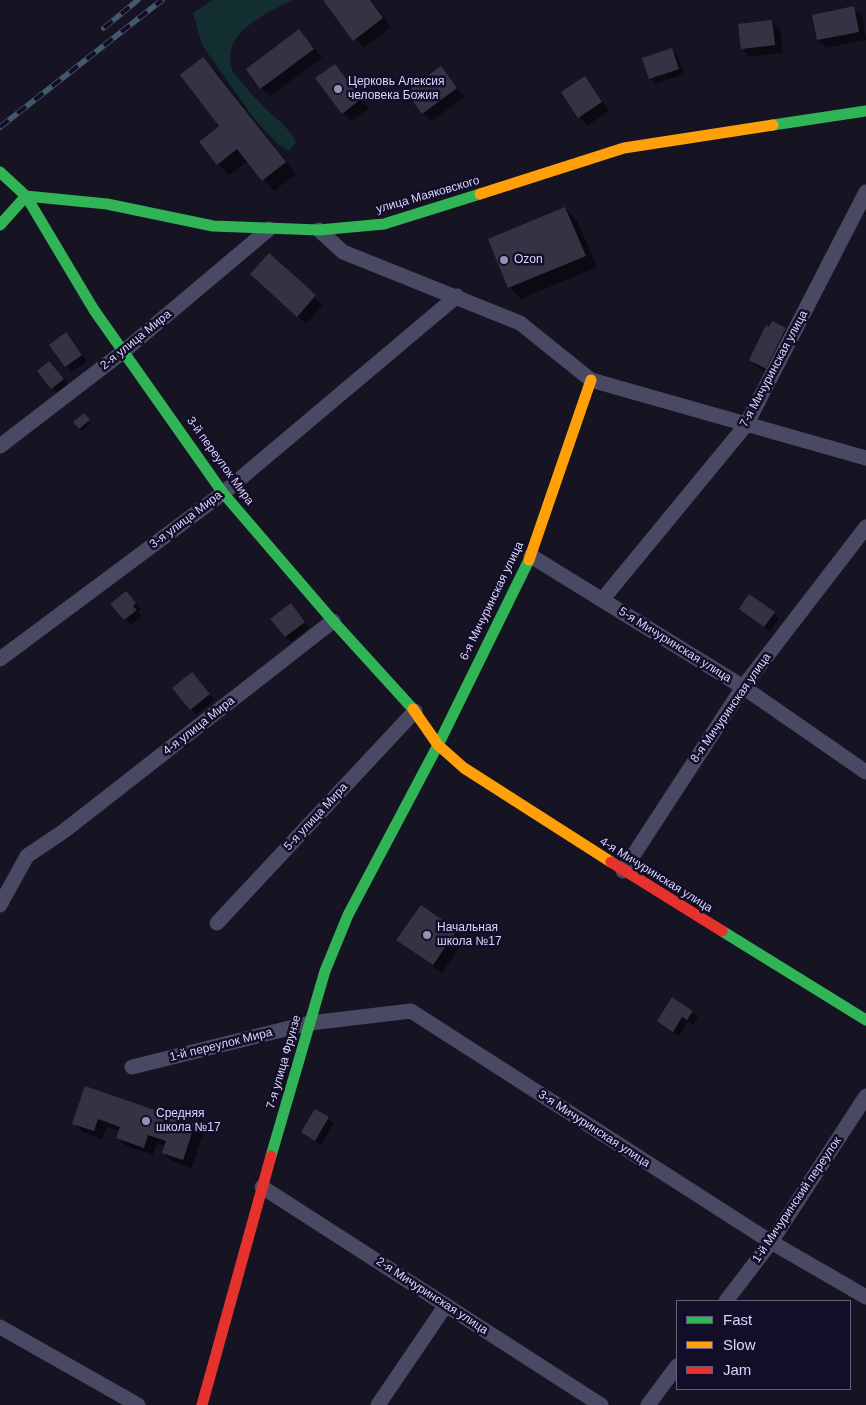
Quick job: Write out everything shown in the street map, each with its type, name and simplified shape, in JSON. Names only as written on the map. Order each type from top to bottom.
[{"type":"street","name":"улица Маяковского","points":[[26,196],[107,204],[212,226],[319,230],[384,224],[624,148],[866,111]]},
{"type":"street","points":[[0,172],[26,196],[0,225]]},
{"type":"street","name":"7-я Мичуринская улица","points":[[602,600],[746,425],[866,192]]},
{"type":"street","name":"3-й переулок Мира","points":[[26,196],[94,310],[223,493],[333,621],[415,711],[438,745]]},
{"type":"street","name":"2-я улица Мира","points":[[0,446],[124,351],[269,229]]},
{"type":"street","points":[[319,230],[343,252],[457,296],[520,323],[591,380],[866,458]]},
{"type":"street","name":"3-я улица Мира","points":[[0,659],[223,493],[457,296]]},
{"type":"street","name":"6-я Мичуринская улица","points":[[438,745],[531,556],[591,380]]},
{"type":"street","name":"8-я Мичуринская улица","points":[[623,871],[743,687],[866,527]]},
{"type":"street","name":"5-я Мичуринская улица","points":[[531,556],[743,687],[866,772]]},
{"type":"street","name":"4-я улица Мира","points":[[0,905],[27,856],[64,831],[333,621]]},
{"type":"street","name":"5-я улица Мира","points":[[218,923],[415,711]]},
{"type":"street","name":"4-я Мичуринская улица","points":[[438,745],[464,768],[623,871],[866,1020]]},
{"type":"street","name":"7-я улица Фрунзе","points":[[202,1405],[262,1187],[325,970],[348,915],[438,745]]},
{"type":"street","name":"3-я Мичуринская улица","points":[[310,1023],[411,1011],[771,1242],[866,1297]]},
{"type":"street","name":"1-й переулок Мира","points":[[132,1067],[310,1023]]},
{"type":"street","name":"1-й Мичуринский переулок","points":[[727,1300],[771,1242],[866,1096]]},
{"type":"street","name":"2-я Мичуринская улица","points":[[262,1187],[602,1405]]},
{"type":"street","points":[[378,1405],[446,1305]]},
{"type":"street","points":[[0,1327],[138,1405]]},
{"type":"street","points":[[648,1405],[676,1367]]},
{"type":"green space","points":[[213,0],[292,0],[270,11],[248,26],[233,45],[230,56],[232,69],[237,77],[262,105],[285,126],[296,142],[289,151],[278,144],[256,121],[202,45],[193,13]]},
{"type":"building","points":[[323,0],[370,0],[383,18],[353,41]]},
{"type":"building","points":[[854,6],[859,32],[817,40],[812,15]]},
{"type":"building","points":[[772,20],[775,45],[741,49],[738,24]]},
{"type":"building","points":[[299,29],[314,49],[260,89],[246,69]]},
{"type":"building","points":[[672,48],[679,69],[649,79],[642,58]]},
{"type":"building","points":[[203,57],[286,162],[262,181],[237,149],[217,165],[199,142],[219,126],[180,75]]},
{"type":"building","name":"Церковь Алексия человека Божия","points":[[335,64],[361,99],[342,114],[315,78]]},
{"type":"building","points":[[441,66],[457,88],[422,114],[406,92]]},
{"type":"building","points":[[585,76],[602,102],[578,118],[561,92]]},
{"type":"building","points":[[565,207],[586,256],[508,288],[488,239]]},
{"type":"building","points":[[269,253],[316,295],[297,317],[250,274]]},
{"type":"building","points":[[772,321],[786,328],[766,369],[749,360],[766,325],[769,327]]},
{"type":"building","points":[[66,332],[82,355],[65,367],[49,345]]},
{"type":"building","points":[[49,361],[64,379],[51,389],[37,371]]},
{"type":"building","points":[[84,413],[90,420],[79,429],[73,422]]},
{"type":"building","points":[[126,591],[136,603],[133,606],[137,610],[124,620],[110,604]]},
{"type":"building","points":[[749,594],[775,612],[764,627],[739,609]]},
{"type":"building","points":[[291,603],[305,622],[285,637],[270,619]]},
{"type":"building","points":[[192,672],[210,694],[190,710],[172,688]]},
{"type":"building","name":"Начальная школа №17","points":[[421,905],[457,930],[433,965],[396,940]]},
{"type":"building","points":[[672,997],[693,1011],[687,1020],[682,1017],[673,1032],[657,1021]]},
{"type":"building","name":"Средняя школа №17","points":[[85,1086],[195,1124],[183,1160],[162,1153],[166,1141],[148,1135],[144,1148],[116,1138],[120,1127],[98,1119],[94,1131],[72,1124]]},
{"type":"building","points":[[315,1109],[329,1117],[315,1141],[301,1132]]},
{"type":"railway","points":[[104,28],[138,0]]},
{"type":"railway","points":[[0,127],[162,0]]},
{"type":"traffic: fast","points":[[773,125],[866,111]]},
{"type":"traffic: fast","points":[[0,172],[26,196],[107,204],[213,226],[319,230],[384,224],[480,194]]},
{"type":"traffic: fast","points":[[0,225],[26,196],[94,310],[223,493],[333,621],[413,709]]},
{"type":"traffic: fast","points":[[271,1156],[325,971],[348,915],[438,745],[529,560]]},
{"type":"traffic: fast","points":[[722,931],[866,1020]]},
{"type":"traffic: slow","points":[[480,194],[624,148],[773,125]]},
{"type":"traffic: slow","points":[[529,560],[591,380]]},
{"type":"traffic: slow","points":[[413,709],[438,745],[464,768],[611,862]]},
{"type":"traffic: jam","points":[[611,862],[722,931]]},
{"type":"traffic: jam","points":[[202,1405],[271,1156]]},
{"type":"place","name":"Церковь Алексия человека Божия","points":[[338,89]]},
{"type":"place","name":"Ozon","points":[[504,260]]},
{"type":"place","name":"Начальная школа №17","points":[[427,935]]},
{"type":"place","name":"Средняя школа №17","points":[[146,1121]]}]
